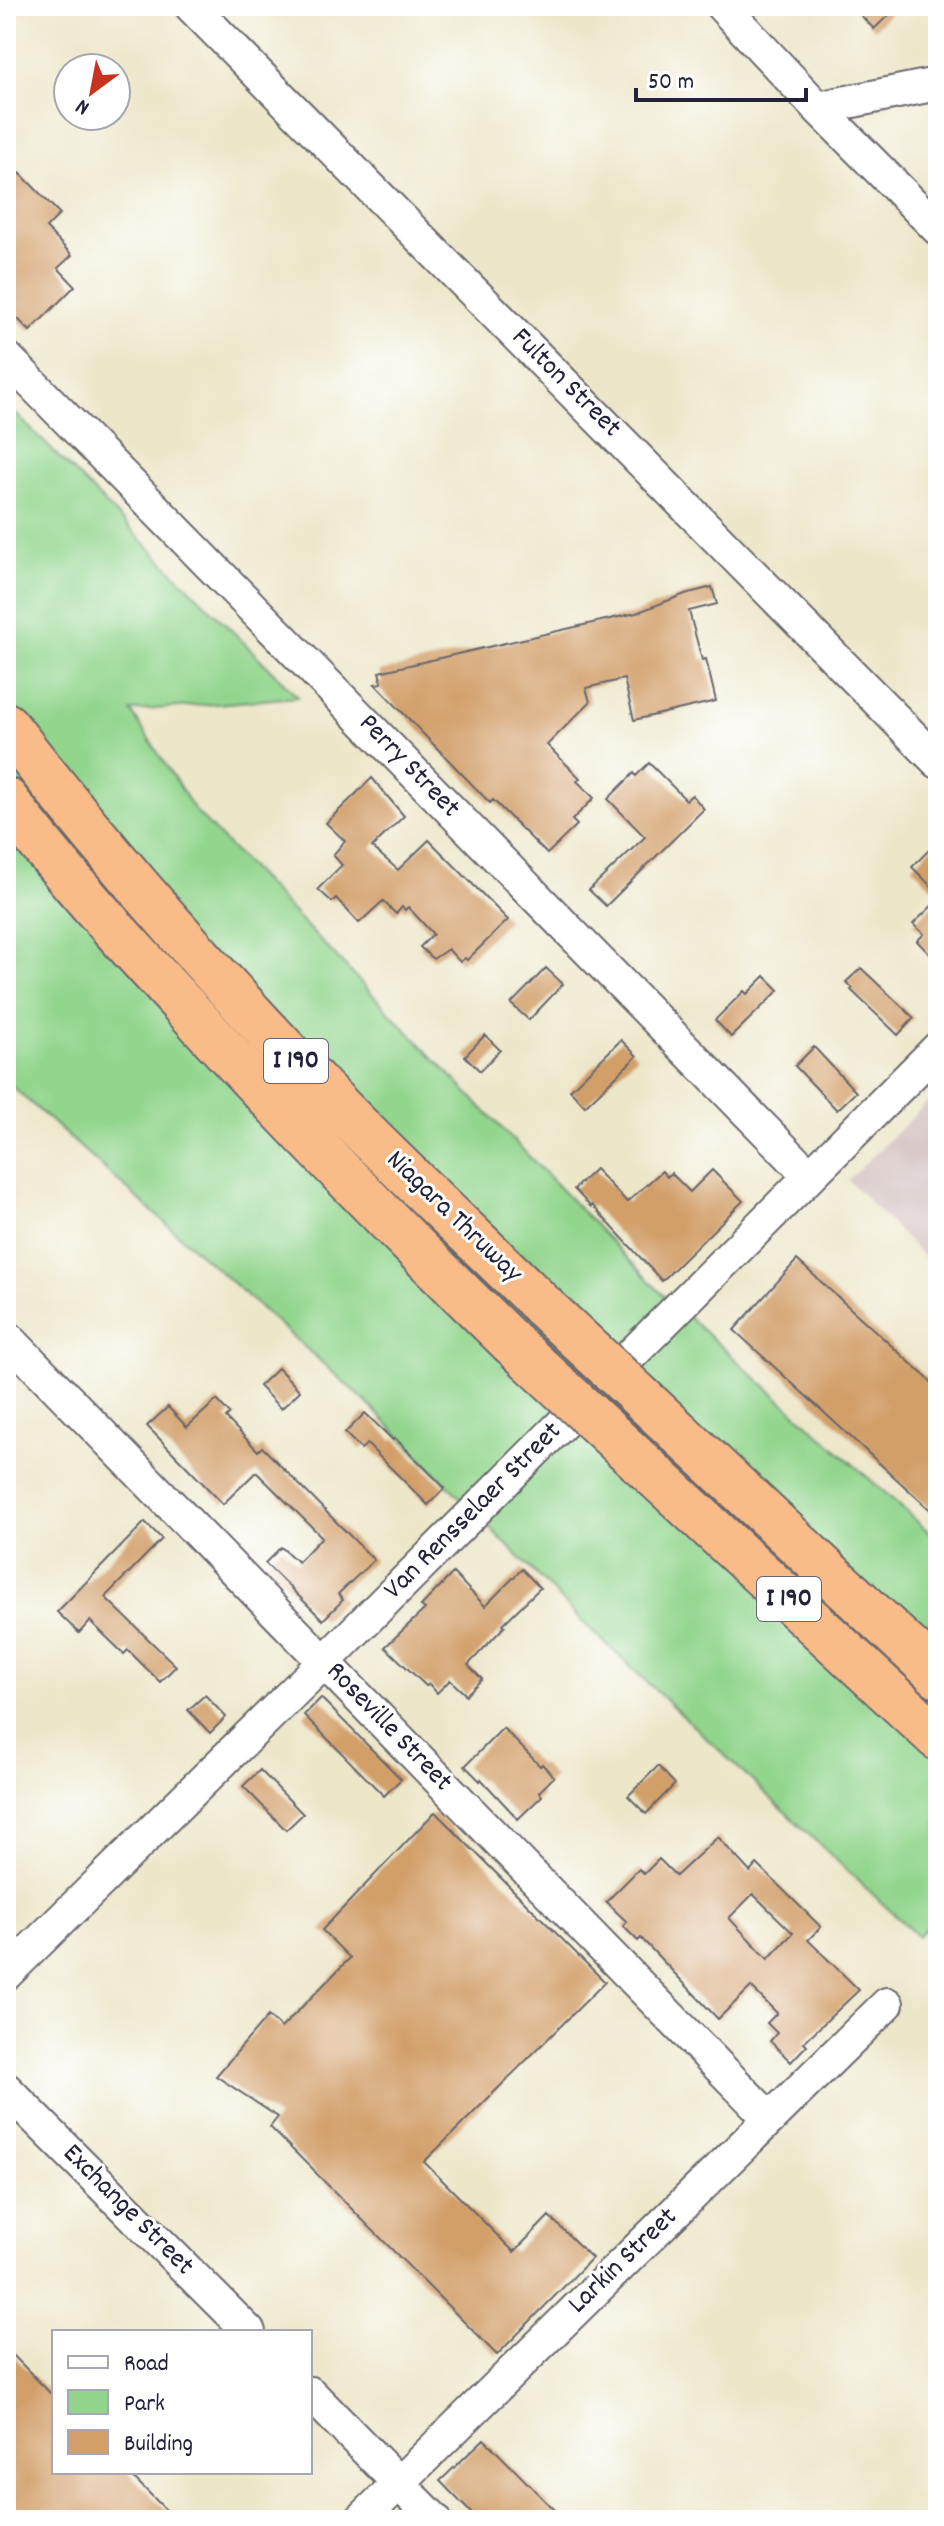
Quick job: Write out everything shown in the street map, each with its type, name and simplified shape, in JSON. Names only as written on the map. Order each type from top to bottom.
[{"type":"highway","name":"Niagara Thruway","points":[[6,725],[64,800],[316,1083],[544,1307],[938,1675]]},
{"type":"highway","name":"Niagara Thruway","points":[[6,800],[125,941],[319,1152],[511,1342],[938,1738]]},
{"type":"street","name":"Fulton Street","points":[[191,6],[938,762]]},
{"type":"street","points":[[722,6],[938,229]]},
{"type":"street","points":[[818,108],[932,85],[938,87]]},
{"type":"street","name":"Perry Street","points":[[6,357],[810,1176]]},
{"type":"street","name":"Van Rensselaer Street","points":[[6,1974],[324,1662],[938,1048]]},
{"type":"street","name":"Roseville Street","points":[[6,1336],[770,2119]]},
{"type":"street","name":"Larkin Street","points":[[361,2520],[887,2004]]},
{"type":"street","name":"Exchange Street","points":[[6,2089],[247,2330]]},
{"type":"street","points":[[312,2395],[435,2520]]},
{"type":"shaded area","points":[[938,1092],[938,1271],[848,1180]]},
{"type":"green space","points":[[6,404],[298,697],[131,711],[196,812],[661,1293],[938,1540],[938,1917],[917,1936],[584,1623],[365,1401],[6,1081]]},
{"type":"building","points":[[852,6],[898,6],[874,29]]},
{"type":"building","points":[[20,173],[60,214],[46,228],[72,255],[58,268],[75,286],[30,331],[6,307],[6,187]]},
{"type":"building","points":[[712,587],[717,604],[689,611],[702,660],[706,659],[716,701],[634,720],[624,679],[586,688],[590,702],[547,745],[580,778],[577,781],[594,798],[572,820],[577,825],[547,854],[493,800],[490,803],[375,684],[382,683],[379,672],[636,613]]},
{"type":"building","points":[[649,763],[686,800],[692,795],[704,809],[606,906],[589,890],[645,837],[608,799]]},
{"type":"building","points":[[372,778],[404,816],[372,847],[398,870],[429,840],[508,920],[467,960],[465,958],[460,962],[448,949],[433,959],[420,947],[433,934],[408,907],[405,910],[402,907],[396,914],[383,901],[359,923],[336,898],[332,902],[318,889],[342,865],[333,855],[345,841],[326,823]]},
{"type":"building","points":[[938,841],[938,893],[912,867]]},
{"type":"building","points":[[938,900],[938,963],[917,941],[924,934],[913,924]]},
{"type":"building","points":[[546,968],[563,984],[529,1020],[511,1004]]},
{"type":"building","points":[[861,968],[914,1018],[898,1035],[846,982]]},
{"type":"building","points":[[765,976],[779,990],[731,1037],[715,1020],[744,991],[747,994]]},
{"type":"building","points":[[485,1035],[500,1050],[480,1071],[465,1056]]},
{"type":"building","points":[[621,1040],[637,1056],[585,1106],[570,1090]]},
{"type":"building","points":[[814,1047],[856,1092],[837,1110],[795,1066]]},
{"type":"building","points":[[595,1169],[627,1202],[662,1171],[667,1177],[671,1173],[690,1192],[712,1170],[743,1201],[662,1281],[574,1189]]},
{"type":"building","points":[[797,1260],[938,1388],[938,1517],[734,1330]]},
{"type":"building","points":[[278,1368],[300,1391],[281,1409],[259,1386]]},
{"type":"building","points":[[217,1400],[230,1414],[226,1418],[258,1451],[262,1447],[374,1560],[338,1594],[343,1600],[323,1620],[265,1563],[281,1547],[298,1562],[322,1537],[256,1472],[223,1504],[147,1426],[168,1407],[187,1427]]},
{"type":"building","points":[[365,1413],[445,1488],[428,1505],[367,1444],[361,1449],[345,1433]]},
{"type":"building","points":[[145,1522],[162,1539],[105,1597],[176,1666],[160,1682],[128,1650],[124,1654],[90,1621],[79,1633],[57,1612]]},
{"type":"building","points":[[522,1569],[540,1588],[503,1624],[505,1626],[468,1665],[482,1679],[466,1695],[450,1680],[437,1693],[385,1647],[425,1609],[421,1606],[453,1573],[485,1606]]},
{"type":"building","points":[[205,1695],[226,1717],[210,1733],[188,1710]]},
{"type":"building","points":[[321,1698],[401,1779],[384,1796],[304,1715]]},
{"type":"building","points":[[503,1728],[554,1777],[539,1792],[542,1796],[518,1819],[465,1766]]},
{"type":"building","points":[[658,1766],[675,1784],[646,1814],[628,1796]]},
{"type":"building","points":[[260,1770],[303,1814],[286,1830],[243,1786]]},
{"type":"building","points":[[435,1812],[605,1982],[424,2162],[514,2252],[549,2216],[592,2258],[497,2355],[270,2127],[278,2117],[216,2076],[268,2016],[281,2028],[350,1958],[322,1930]]},
{"type":"building","points":[[718,1837],[750,1872],[757,1864],[821,1927],[808,1940],[859,1990],[804,2042],[807,2045],[791,2062],[770,2041],[777,2033],[767,2023],[777,2013],[751,1987],[718,2019],[641,1938],[638,1941],[623,1926],[627,1922],[606,1902],[639,1869],[644,1874],[659,1859],[676,1876]],"holes":[[[753,1894],[793,1933],[768,1959],[729,1918]]]},
{"type":"building","points":[[6,2348],[52,2395],[52,2474],[130,2474],[176,2520],[6,2520]]},
{"type":"building","points":[[484,2439],[564,2520],[478,2520],[440,2481]]}]
